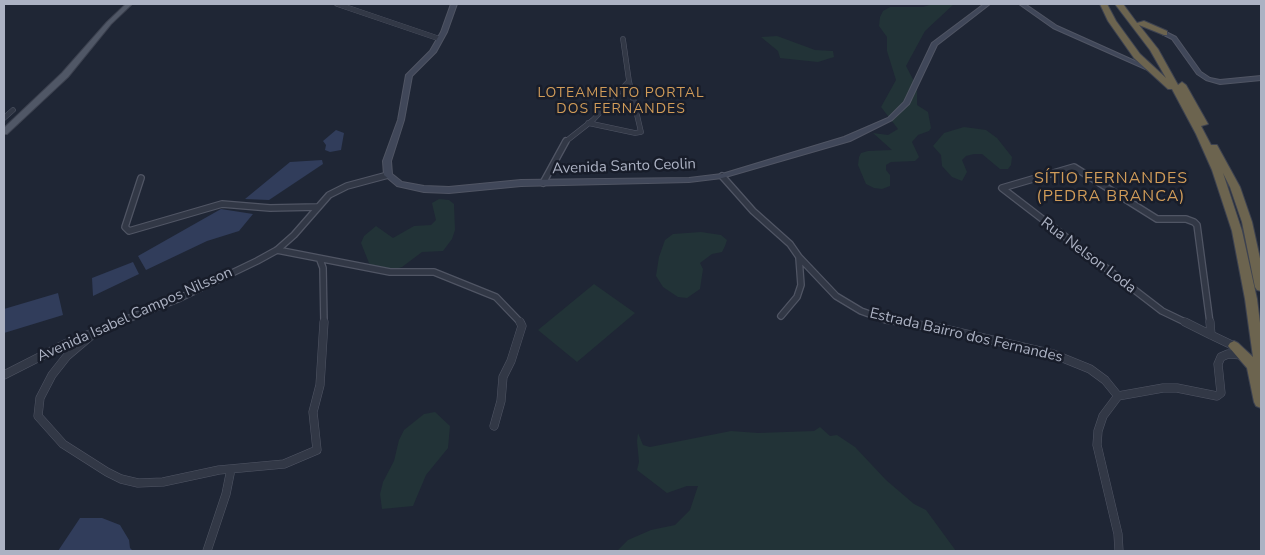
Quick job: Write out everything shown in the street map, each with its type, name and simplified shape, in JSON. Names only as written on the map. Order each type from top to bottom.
[{"type":"highway","points":[[1104,4],[1112,21],[1131,48],[1182,99]]},
{"type":"highway","points":[[1119,4],[1154,49],[1201,134],[1222,184],[1237,231],[1261,374]]},
{"type":"highway","points":[[1124,4],[1154,40],[1194,103],[1234,187],[1253,244],[1261,287]]},
{"type":"highway","points":[[1141,23],[1164,32]]},
{"type":"highway","points":[[1154,40],[1158,34],[1164,32]]},
{"type":"highway","points":[[1250,300],[1248,307],[1249,345],[1239,350],[1253,366],[1261,402]]},
{"type":"main road","points":[[4,132],[65,75],[109,23],[129,4]]},
{"type":"street","points":[[339,4],[440,39]]},
{"type":"street","points":[[388,174],[387,161],[401,120],[409,75],[433,52],[454,4]]},
{"type":"street","name":"Avenida Santo Ceolin","points":[[388,174],[400,184],[424,189],[466,189],[544,183],[689,180],[722,176],[847,139],[890,119],[907,103],[934,44],[986,4]]},
{"type":"street","points":[[1022,4],[1044,21],[1154,71]]},
{"type":"street","points":[[1164,32],[1174,38],[1200,73],[1208,79],[1225,82],[1261,78]]},
{"type":"street","points":[[588,123],[635,133],[641,132],[630,81],[624,39]]},
{"type":"street","points":[[544,183],[566,140],[588,123],[630,81]]},
{"type":"street","points":[[4,118],[13,110]]},
{"type":"street","name":"Rua Nelson Loda","points":[[1211,335],[1205,278],[1196,223],[1186,219],[1159,220],[1082,170],[1074,168],[1002,188],[1005,193],[1162,311],[1239,350]]},
{"type":"street","name":"Avenida Isabel Campos Nilsson","points":[[4,375],[65,344],[180,298],[276,250],[294,235],[317,207],[330,195],[347,186],[388,174]]},
{"type":"street","name":"Estrada Bairro dos Fernandes","points":[[722,176],[753,211],[790,244],[799,257],[836,296],[861,311],[886,320],[940,328],[1053,354],[1090,370],[1105,380],[1118,396]]},
{"type":"street","points":[[141,178],[125,228],[129,231],[222,204],[270,208],[317,207]]},
{"type":"street","points":[[276,250],[390,272],[434,272],[496,297],[514,314],[522,326],[511,361],[503,377],[501,401],[494,426]]},
{"type":"street","points":[[781,316],[797,297],[801,285],[799,257]]},
{"type":"street","points":[[93,334],[67,356],[52,376],[40,398],[38,416],[63,444],[122,480],[138,483],[163,482],[231,469],[284,464],[317,450],[313,412],[320,385],[324,334],[323,268],[320,260]]},
{"type":"street","points":[[1119,551],[1118,534],[1097,445],[1098,431],[1103,416],[1118,396],[1163,388],[1177,388],[1217,396],[1221,393],[1218,364],[1221,357],[1239,350]]},
{"type":"street","points":[[207,551],[226,494],[231,469]]},
{"type":"shaded area","points":[[933,4],[954,4],[925,31],[906,66],[917,87],[917,105],[928,112],[931,128],[929,131],[918,135],[912,142],[919,157],[915,161],[891,162],[886,165],[886,170],[890,175],[890,186],[882,189],[874,188],[866,184],[858,165],[859,157],[861,153],[868,151],[892,150],[873,133],[888,135],[898,129],[881,107],[896,80],[887,51],[887,37],[879,26],[880,17],[883,11],[890,7],[923,7]]},
{"type":"shaded area","points":[[777,36],[815,50],[833,51],[834,57],[818,62],[780,58],[778,51],[761,37]]},
{"type":"shaded area","points":[[964,127],[986,130],[997,138],[1012,157],[1011,165],[1008,169],[1000,169],[982,154],[974,154],[966,156],[962,160],[967,172],[962,181],[952,177],[942,166],[941,155],[933,146],[944,133]]},
{"type":"shaded area","points":[[439,199],[449,200],[454,204],[455,230],[452,239],[443,251],[422,252],[402,267],[392,270],[374,268],[369,263],[361,243],[364,236],[376,226],[393,238],[414,226],[431,225],[436,220],[432,203]]},
{"type":"shaded area","points":[[701,232],[721,235],[727,240],[725,246],[722,252],[712,254],[700,263],[703,269],[700,289],[687,298],[678,297],[663,287],[656,276],[659,257],[665,240],[673,234]]},
{"type":"shaded area","points":[[594,284],[635,313],[577,362],[538,330]]},
{"type":"shaded area","points":[[435,412],[450,426],[448,448],[426,475],[413,506],[382,509],[380,494],[383,482],[394,461],[399,440],[404,430],[424,414]]},
{"type":"shaded area","points":[[820,427],[830,436],[837,435],[855,447],[886,480],[914,504],[926,510],[956,551],[617,551],[628,540],[651,530],[675,525],[690,510],[698,486],[687,486],[667,493],[637,470],[639,462],[638,433],[643,445],[650,447],[731,431],[758,433],[814,431]]},
{"type":"water","points":[[336,130],[344,133],[341,150],[330,152],[325,150],[326,145],[323,141]]},
{"type":"water","points":[[322,160],[323,164],[269,200],[245,199],[290,162]]},
{"type":"water","points":[[221,209],[253,214],[239,231],[207,241],[146,270],[138,256]]},
{"type":"water","points":[[133,262],[139,274],[93,296],[92,278]]},
{"type":"water","points":[[58,293],[63,315],[4,333],[4,309]]},
{"type":"water","points":[[80,518],[102,518],[120,525],[133,551],[58,551]]},
{"type":"district","name":"LOTEAMENTO PORTAL DOS FERNANDES","points":[[621,102]]},
{"type":"district","name":"SÍTIO FERNANDES (PEDRA BRANCA)","points":[[1111,188]]}]
